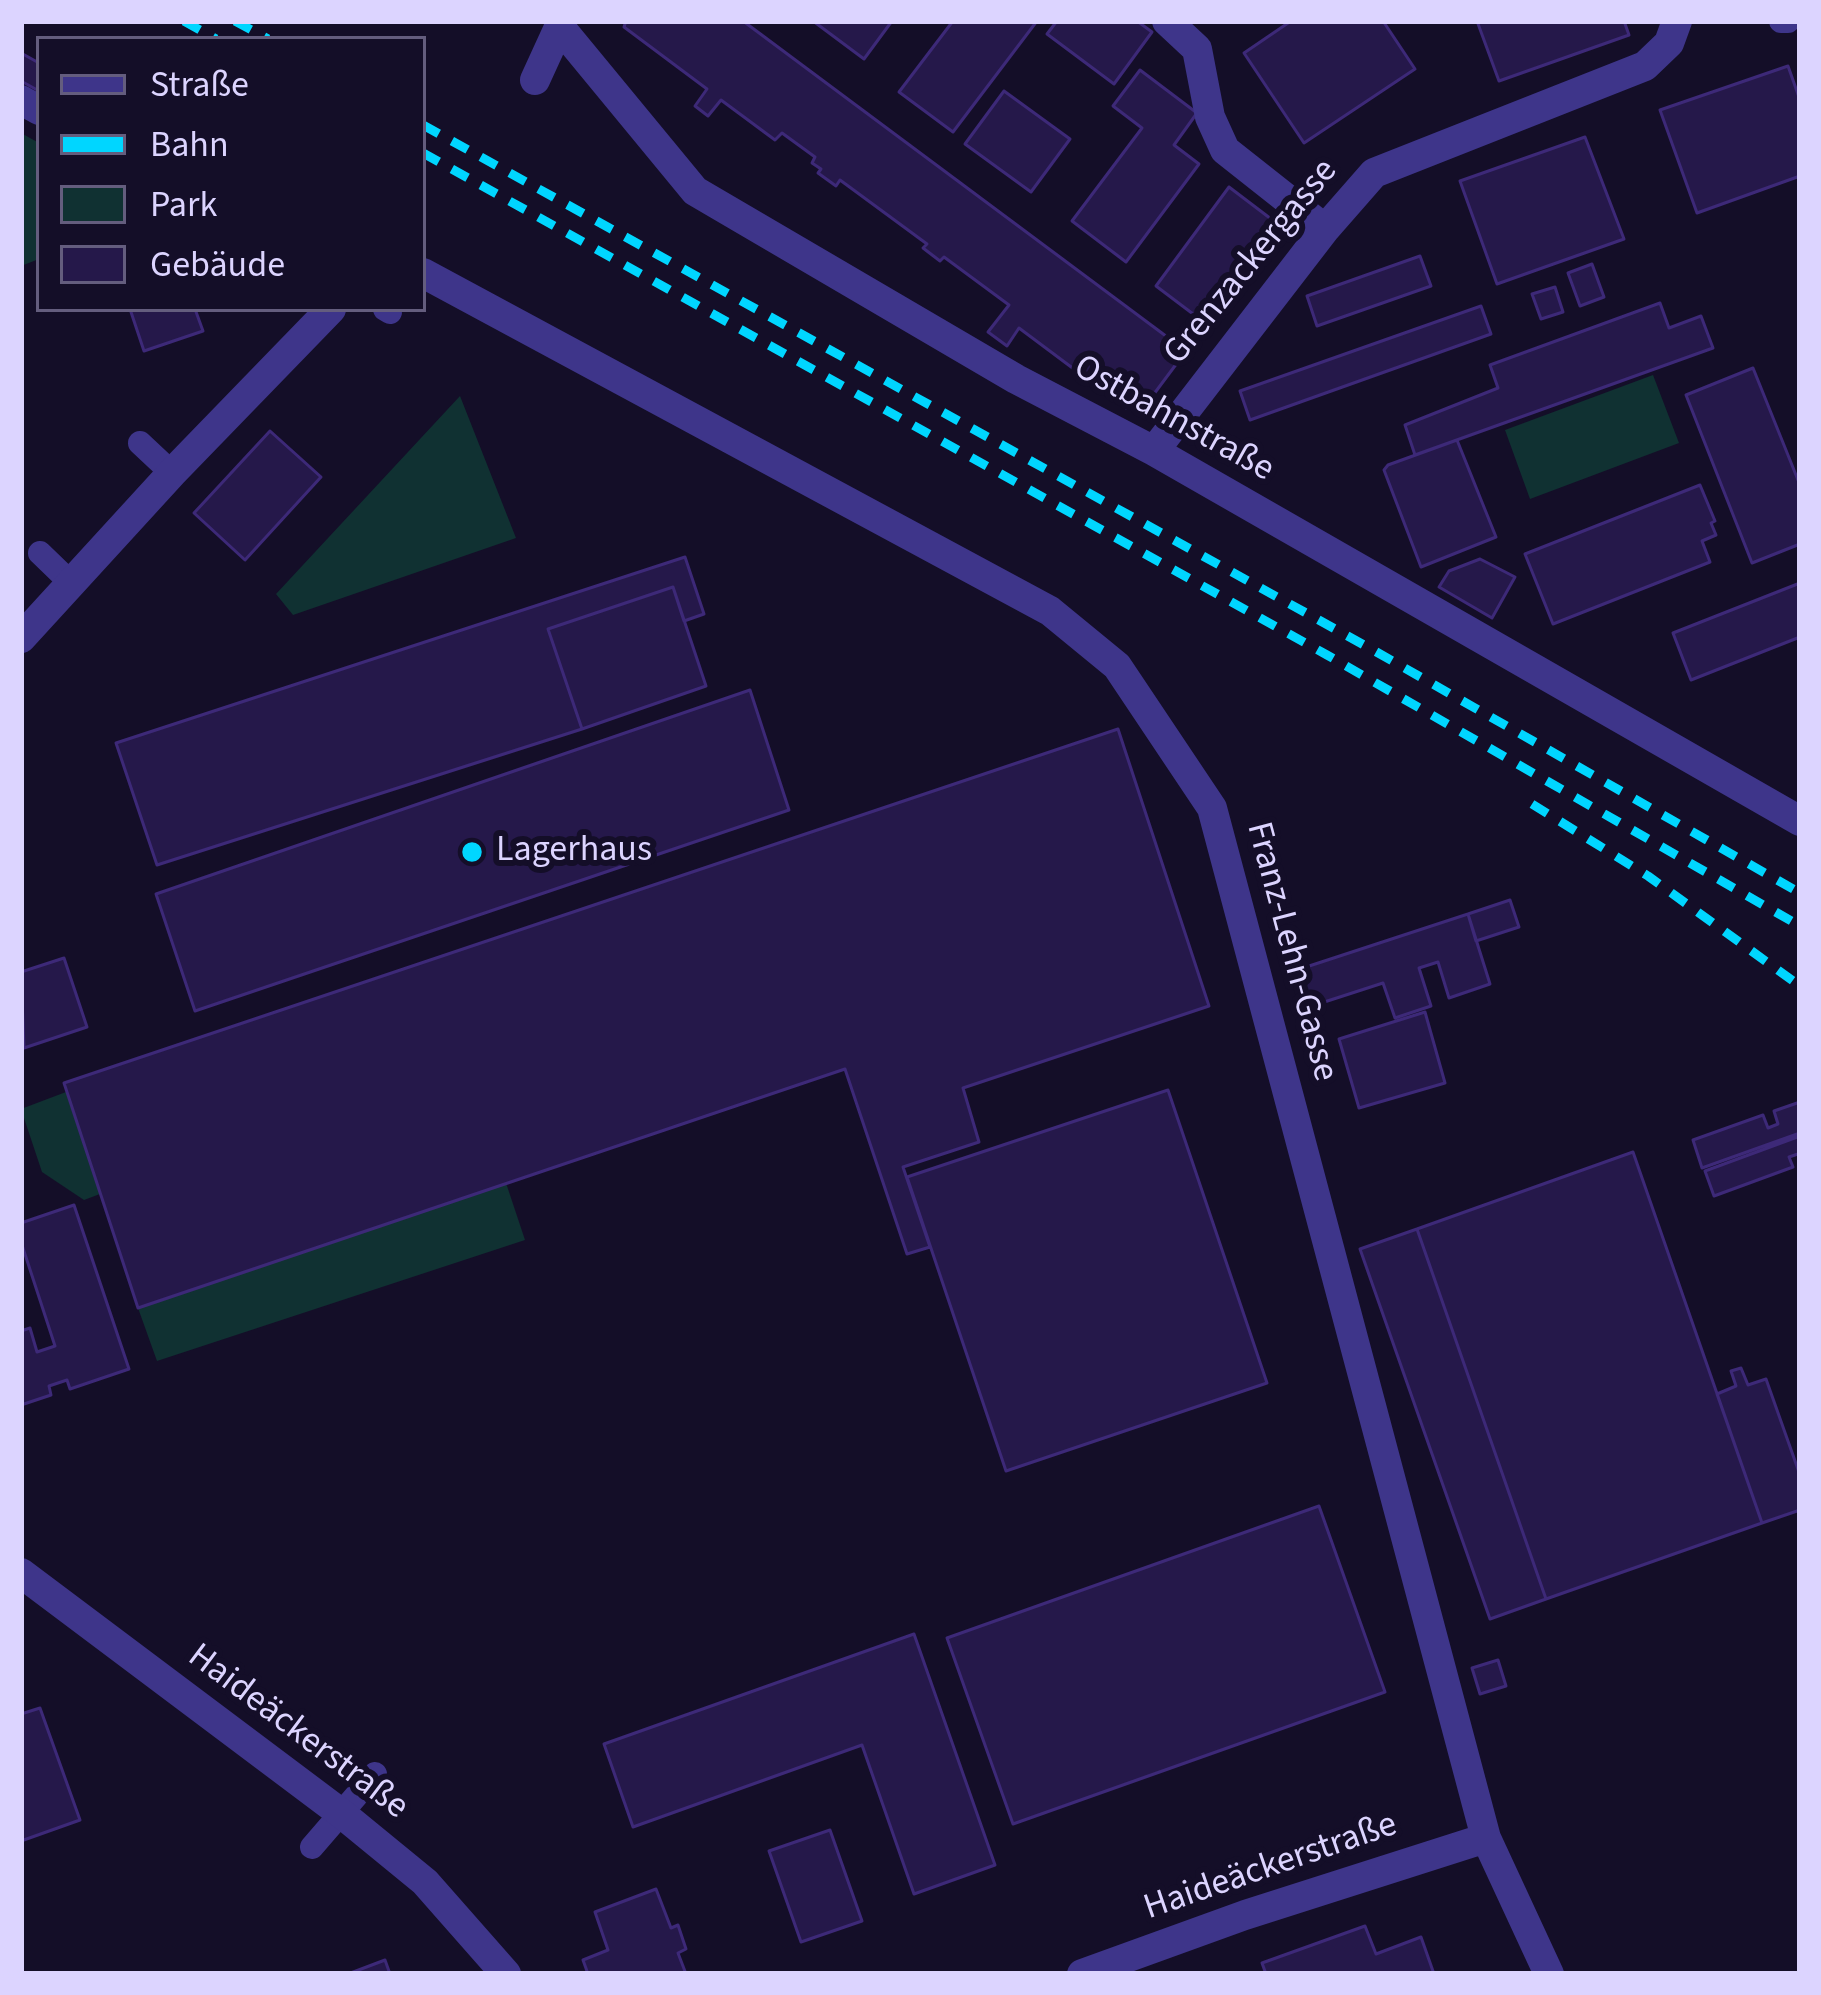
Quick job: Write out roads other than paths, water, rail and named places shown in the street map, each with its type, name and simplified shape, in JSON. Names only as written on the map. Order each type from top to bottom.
[{"type":"street","points":[[1167,21],[1197,49],[1210,117],[1225,150],[1325,229]]},
{"type":"street","name":"Grenzackergasse","points":[[1154,451],[1325,229],[1383,167],[1645,66],[1669,43],[1677,21]]},
{"type":"street","points":[[535,80],[560,24]]},
{"type":"street","name":"Ostbahnstraße","points":[[560,24],[695,191],[1016,379],[1154,451],[1800,821]]},
{"type":"street","name":"Franz-Lehn-Gasse","points":[[426,275],[1050,610],[1117,666],[1212,808],[1486,1838],[1549,1974]]},
{"type":"street","points":[[21,638],[328,312]]},
{"type":"street","name":"Haideäckerstraße","points":[[21,1574],[342,1814],[425,1882],[506,1974]]},
{"type":"street","name":"Haideäckerstraße","points":[[1082,1974],[1245,1915],[1486,1838]]},
{"type":"lane","points":[[140,443],[172,473]]},
{"type":"lane","points":[[40,553],[71,583]]},
{"type":"lane","points":[[313,1847],[375,1774]]},
{"type":"railway","points":[[184,21],[211,36]]},
{"type":"railway","points":[[235,21],[262,36]]},
{"type":"railway","points":[[426,127],[1373,650],[1800,893]]},
{"type":"railway","points":[[426,155],[1327,655],[1800,926]]},
{"type":"railway","points":[[1532,804],[1648,876],[1800,986]]},
{"type":"place","name":"Lagerhaus","points":[[472,852]]}]
